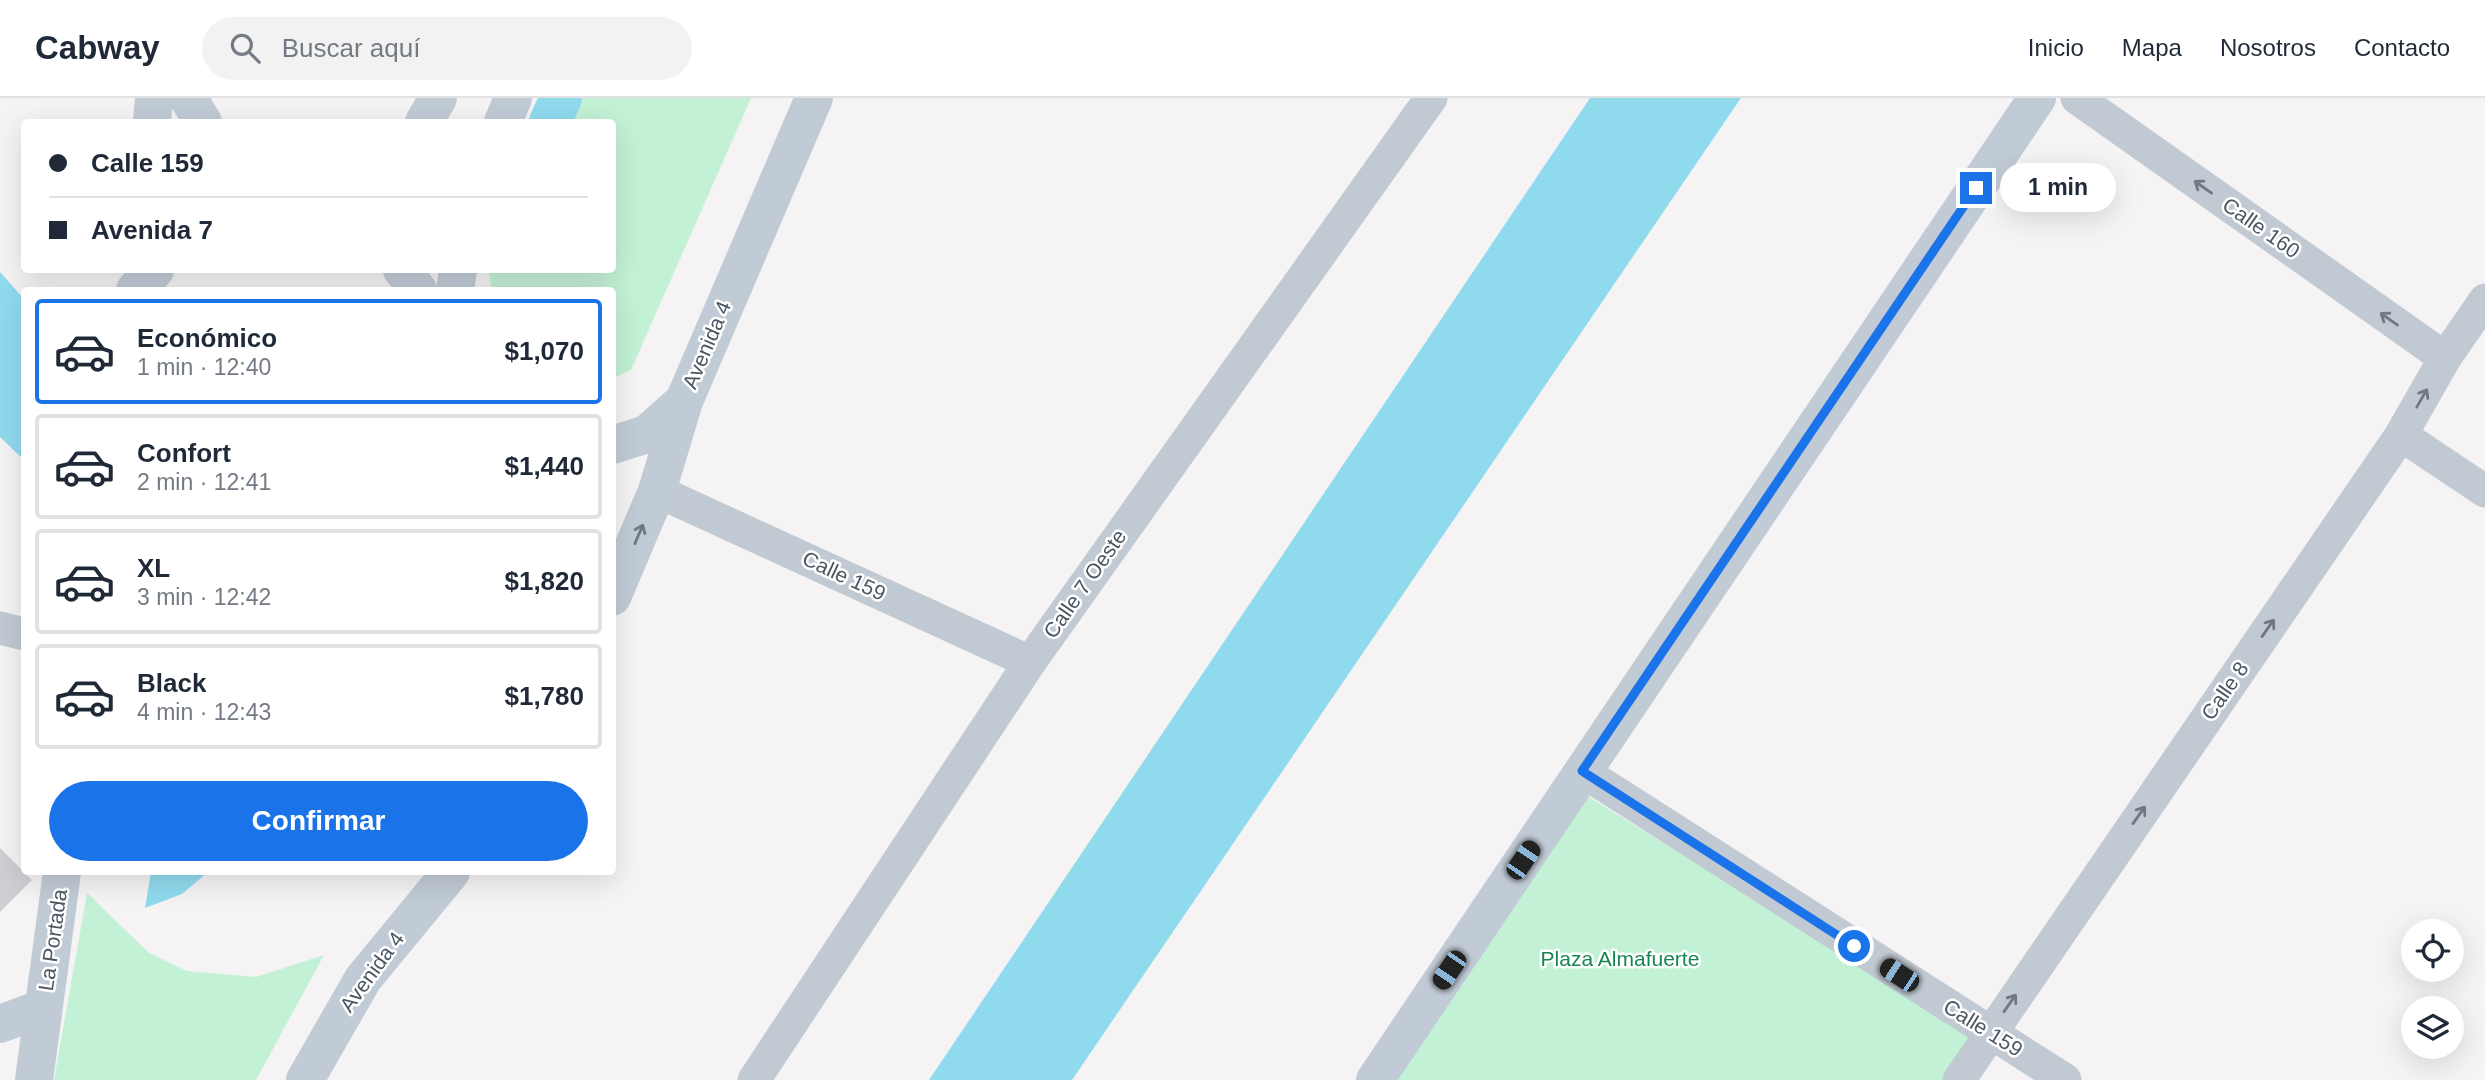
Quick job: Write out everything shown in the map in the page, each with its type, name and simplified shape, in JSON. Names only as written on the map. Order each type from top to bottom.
[{"type":"main road","points":[[152,119],[154,98]]},
{"type":"main road","points":[[188,98],[201,119]]},
{"type":"main road","points":[[426,119],[438,98]]},
{"type":"main road","points":[[504,119],[513,98]]},
{"type":"main road","name":"Avenida 4","points":[[616,588],[657,491],[684,401],[814,98]]},
{"type":"main road","points":[[1374,1080],[2037,98]]},
{"type":"main road","points":[[138,287],[152,273]]},
{"type":"main road","points":[[404,273],[416,287]]},
{"type":"main road","points":[[616,445],[647,434],[684,401]]},
{"type":"main road","name":"La Portada","points":[[34,1080],[62,875]]},
{"type":"main road","points":[[363,979],[415,875]]},
{"type":"main road","name":"Avenida 4","points":[[304,1080],[363,979],[449,875]]},
{"type":"main road","points":[[0,1024],[43,1008]]},
{"type":"street","name":"Calle 7 Oeste","points":[[754,1080],[1030,662],[1431,98]]},
{"type":"street","name":"Calle 160","points":[[2077,98],[2445,358]]},
{"type":"street","name":"Calle 8","points":[[1959,1080],[2401,435],[2445,358],[2485,300]]},
{"type":"street","points":[[2401,435],[2485,491]]},
{"type":"street","name":"Calle 159","points":[[657,491],[1030,662]]},
{"type":"street","points":[[0,628],[21,633]]},
{"type":"street","name":"Calle 159","points":[[1582,771],[2065,1080]]},
{"type":"green space","points":[[546,98],[751,98],[631,370],[616,377],[616,287],[491,287],[489,273],[616,273],[616,119],[536,119]]},
{"type":"green space","name":"Plaza Almafuerte","points":[[1584,794],[1975,1035],[1945,1080],[1391,1080]]},
{"type":"green space","points":[[87,893],[149,953],[187,971],[256,977],[324,955],[256,1080],[54,1080]]},
{"type":"water","points":[[1590,98],[1741,98],[1072,1080],[929,1080]]},
{"type":"water","points":[[0,272],[21,296],[21,457],[0,437]]},
{"type":"water","points":[[150,875],[204,875],[182,894],[145,908]]},
{"type":"building","points":[[0,848],[21,869],[21,875],[27,875],[32,880],[0,912]]},
{"type":"waterway","points":[[551,119],[561,98]]},
{"type":"route","points":[[1854,946],[1582,771],[1976,188]]}]
